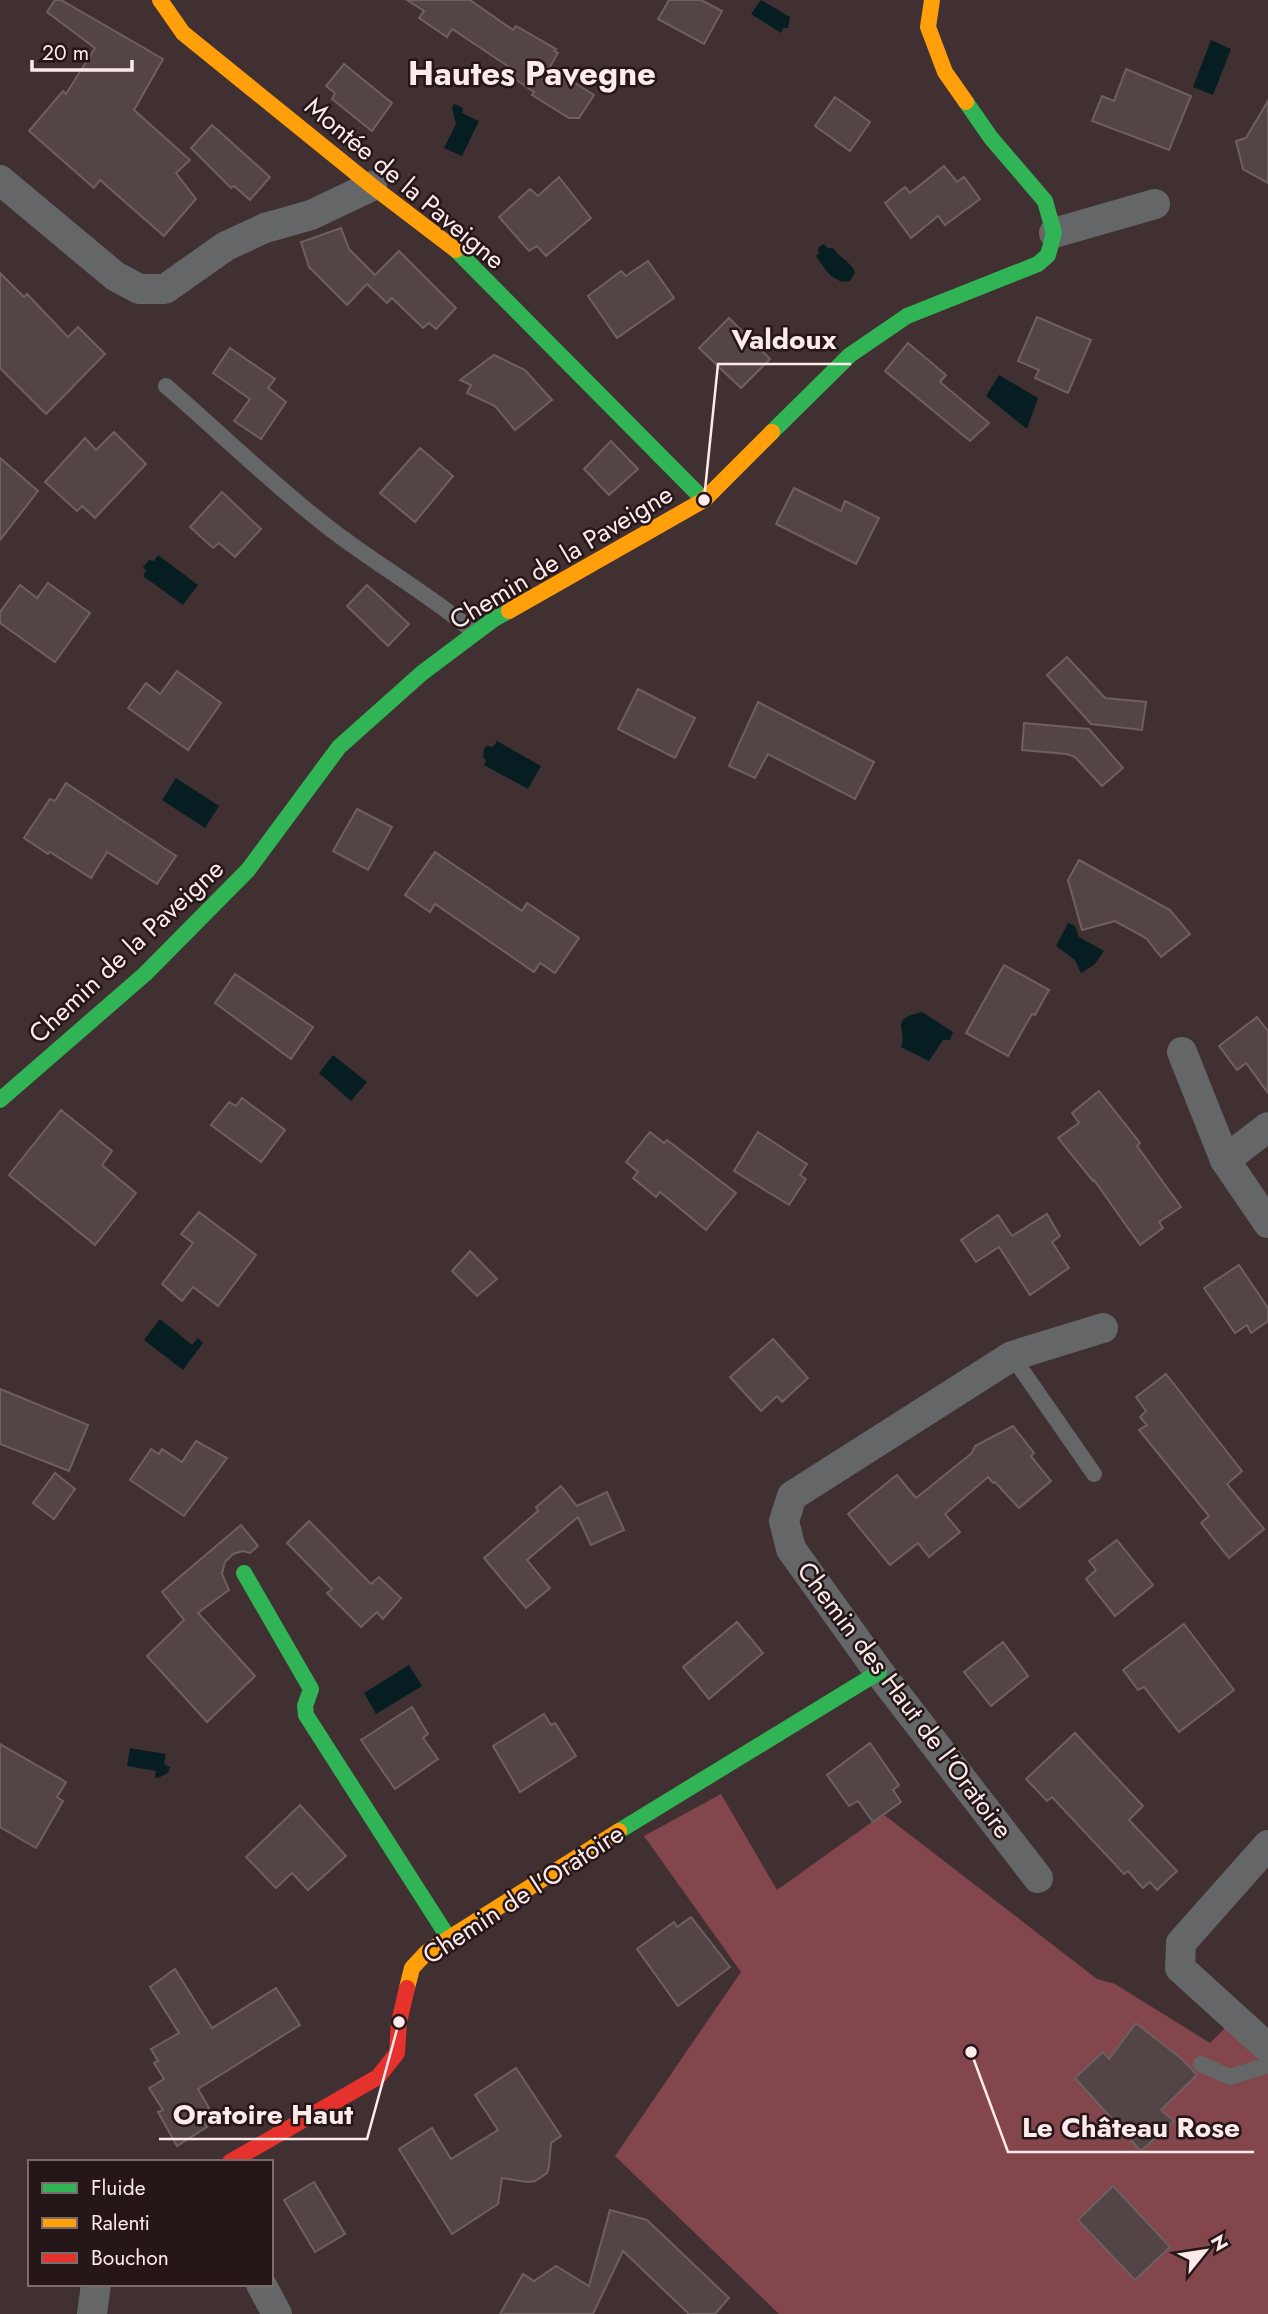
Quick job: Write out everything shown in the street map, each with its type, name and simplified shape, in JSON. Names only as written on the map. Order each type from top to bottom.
[{"type":"street","name":"Montée de la Paveigne","points":[[160,0],[183,33],[458,252],[704,500]]},
{"type":"street","points":[[932,0],[928,27],[945,72],[992,138],[1045,201],[1054,233],[1155,204]]},
{"type":"street","points":[[0,180],[115,276],[139,289],[165,289],[226,246],[265,228],[311,215],[372,186]]},
{"type":"street","name":"Chemin de la Paveigne","points":[[0,1100],[145,974],[248,870],[339,747],[422,673],[494,619],[704,500],[850,355],[907,316],[1038,264],[1048,255],[1054,233]]},
{"type":"street","points":[[1182,1052],[1225,1160],[1268,1223]]},
{"type":"street","points":[[1225,1160],[1268,1127]]},
{"type":"street","name":"Chemin des Haut de l'Oratoire","points":[[1038,1878],[879,1672],[792,1549],[784,1521],[792,1496],[1012,1356],[1103,1328]]},
{"type":"street","points":[[244,1573],[311,1689],[305,1706],[306,1714],[448,1937]]},
{"type":"street","name":"Chemin de l'Oratoire","points":[[233,2160],[378,2077],[397,2053],[399,2022],[412,1968],[427,1952],[879,1672]]},
{"type":"street","points":[[1268,1845],[1181,1943],[1180,1968],[1268,2048]]},
{"type":"street","points":[[92,2314],[96,2286]]},
{"type":"street","points":[[262,2286],[277,2314]]},
{"type":"lane","points":[[166,386],[319,520],[363,554],[449,610],[475,633]]},
{"type":"lane","points":[[1012,1356],[1094,1474]]},
{"type":"lane","points":[[1201,2064],[1230,2077],[1268,2065]]},
{"type":"shaded area","points":[[721,1794],[777,1890],[883,1814],[1097,1979],[1115,1984],[1210,2043],[1227,2026],[1268,2061],[1268,2314],[779,2314],[615,2156],[741,1972],[644,1836]]},
{"type":"water","points":[[761,0],[790,17],[788,28],[783,28],[781,33],[751,14]]},
{"type":"water","points":[[1211,40],[1231,49],[1213,95],[1193,87]]},
{"type":"water","points":[[454,104],[463,108],[462,113],[479,121],[462,156],[444,148],[456,124],[452,108]]},
{"type":"water","points":[[823,244],[833,248],[851,266],[855,273],[850,281],[834,278],[822,266],[816,256],[819,253],[818,248]]},
{"type":"water","points":[[999,375],[1038,398],[1027,429],[986,396]]},
{"type":"water","points":[[158,555],[198,585],[183,605],[143,576],[146,571],[143,567],[149,560],[154,561]]},
{"type":"water","points":[[497,741],[541,766],[528,789],[484,765],[484,749],[487,746],[493,747]]},
{"type":"water","points":[[176,778],[219,806],[205,828],[162,800]]},
{"type":"water","points":[[1068,923],[1075,926],[1079,937],[1104,951],[1094,965],[1081,973],[1075,960],[1056,946]]},
{"type":"water","points":[[922,1012],[953,1032],[950,1040],[943,1040],[929,1061],[901,1047],[902,1022],[911,1015]]},
{"type":"water","points":[[333,1055],[367,1082],[351,1101],[319,1073]]},
{"type":"water","points":[[160,1319],[192,1345],[198,1338],[203,1343],[183,1370],[144,1340]]},
{"type":"water","points":[[409,1665],[422,1686],[376,1714],[364,1693]]},
{"type":"water","points":[[130,1748],[166,1754],[164,1764],[170,1767],[168,1773],[158,1778],[155,1777],[156,1771],[127,1766]]},
{"type":"building","points":[[55,0],[61,0],[163,59],[134,110],[190,160],[176,173],[196,199],[164,236],[100,180],[94,188],[29,131],[63,91],[66,94],[95,48],[47,12]]},
{"type":"building","points":[[407,0],[470,0],[513,30],[516,26],[556,49],[554,51],[558,53],[550,67],[594,95],[579,118],[569,118],[532,95],[534,92],[512,77],[515,71],[452,29],[447,37],[419,18],[424,11]]},
{"type":"building","points":[[669,0],[701,0],[722,11],[704,44],[658,19]]},
{"type":"building","points":[[344,64],[392,103],[372,131],[332,99],[335,93],[326,86]]},
{"type":"building","points":[[1126,69],[1191,96],[1169,150],[1092,121],[1102,96],[1114,101]]},
{"type":"building","points":[[835,97],[870,122],[850,151],[815,126]]},
{"type":"building","points":[[1268,101],[1268,183],[1243,169],[1236,141],[1246,138]]},
{"type":"building","points":[[212,125],[270,177],[250,200],[234,186],[231,188],[191,148]]},
{"type":"building","points":[[944,166],[957,182],[964,177],[980,199],[945,225],[938,216],[911,238],[885,203],[905,187],[910,193]]},
{"type":"building","points":[[559,177],[591,218],[546,256],[537,246],[529,251],[499,217],[530,189],[538,196]]},
{"type":"building","points":[[341,228],[349,249],[375,275],[399,251],[456,308],[436,329],[429,323],[423,328],[392,298],[387,303],[367,284],[347,305],[309,267],[301,242]]},
{"type":"building","points":[[648,261],[674,298],[617,338],[588,296],[621,271],[626,276]]},
{"type":"building","points":[[0,273],[24,297],[27,294],[68,337],[78,327],[105,354],[46,414],[0,368]]},
{"type":"building","points":[[1037,317],[1091,340],[1068,393],[1035,378],[1039,370],[1018,361]]},
{"type":"building","points":[[729,318],[770,359],[741,388],[699,348]]},
{"type":"building","points":[[908,343],[946,375],[940,382],[989,423],[970,441],[885,371]]},
{"type":"building","points":[[230,348],[275,379],[268,388],[286,402],[261,439],[234,421],[250,399],[213,373]]},
{"type":"building","points":[[494,355],[525,370],[552,400],[515,430],[495,406],[467,393],[471,385],[460,380]]},
{"type":"building","points":[[114,432],[146,464],[95,518],[82,506],[77,511],[45,482],[85,438],[96,450]]},
{"type":"building","points":[[611,441],[638,469],[609,495],[584,469]]},
{"type":"building","points":[[420,448],[453,476],[415,522],[380,493]]},
{"type":"building","points":[[0,458],[38,491],[0,540]]},
{"type":"building","points":[[794,488],[841,511],[845,501],[879,518],[856,564],[776,524]]},
{"type":"building","points":[[222,492],[261,529],[235,557],[219,543],[213,548],[190,527]]},
{"type":"building","points":[[48,583],[90,613],[55,662],[0,623],[0,612],[20,585],[37,598]]},
{"type":"building","points":[[367,585],[409,624],[388,646],[347,606]]},
{"type":"building","points":[[1067,657],[1105,698],[1146,702],[1142,730],[1091,724],[1047,675]]},
{"type":"building","points":[[177,671],[221,703],[188,750],[128,708],[146,683],[160,694]]},
{"type":"building","points":[[638,689],[695,718],[675,758],[618,729]]},
{"type":"building","points":[[758,702],[874,762],[855,799],[768,754],[755,778],[729,766]]},
{"type":"building","points":[[1024,723],[1089,729],[1123,768],[1102,786],[1075,757],[1022,750]]},
{"type":"building","points":[[66,783],[176,856],[157,884],[107,852],[91,878],[24,838],[50,799],[55,801]]},
{"type":"building","points":[[357,809],[392,827],[368,870],[333,851]]},
{"type":"building","points":[[435,852],[522,911],[527,903],[579,938],[555,973],[540,963],[534,972],[435,904],[430,912],[405,895]]},
{"type":"building","points":[[1079,860],[1170,910],[1190,934],[1161,957],[1146,938],[1115,921],[1082,930],[1068,880]]},
{"type":"building","points":[[1004,965],[1049,990],[1008,1056],[966,1033]]},
{"type":"building","points":[[235,974],[313,1027],[291,1059],[215,1003]]},
{"type":"building","points":[[1257,1017],[1268,1031],[1268,1093],[1246,1063],[1237,1070],[1219,1046]]},
{"type":"building","points":[[1099,1091],[1140,1143],[1137,1146],[1181,1207],[1159,1222],[1163,1228],[1140,1245],[1094,1180],[1058,1138],[1079,1123],[1072,1113]]},
{"type":"building","points":[[242,1098],[285,1130],[261,1162],[211,1125],[229,1102],[236,1106]]},
{"type":"building","points":[[61,1110],[112,1151],[102,1165],[136,1193],[95,1245],[9,1175]]},
{"type":"building","points":[[650,1132],[664,1143],[667,1140],[736,1193],[706,1230],[660,1192],[656,1197],[633,1178],[638,1172],[626,1162]]},
{"type":"building","points":[[758,1132],[807,1164],[800,1175],[806,1179],[789,1205],[734,1171]]},
{"type":"building","points":[[199,1212],[256,1255],[218,1306],[193,1287],[182,1301],[162,1284],[193,1243],[181,1234]]},
{"type":"building","points":[[1047,1214],[1060,1236],[1052,1242],[1069,1268],[1030,1295],[999,1247],[976,1262],[961,1240],[998,1215],[1012,1236]]},
{"type":"building","points":[[470,1251],[497,1279],[477,1296],[452,1271]]},
{"type":"building","points":[[1239,1265],[1268,1308],[1268,1321],[1251,1333],[1247,1325],[1235,1333],[1204,1288]]},
{"type":"building","points":[[773,1339],[808,1378],[782,1402],[777,1396],[761,1411],[730,1377]]},
{"type":"building","points":[[1166,1374],[1242,1471],[1227,1484],[1264,1529],[1229,1558],[1201,1523],[1209,1516],[1139,1430],[1147,1425],[1140,1417],[1146,1411],[1136,1397]]},
{"type":"building","points":[[0,1389],[88,1425],[69,1471],[0,1444]]},
{"type":"building","points":[[1013,1426],[1034,1453],[1031,1456],[1051,1481],[1019,1508],[988,1477],[945,1514],[960,1532],[929,1557],[918,1543],[890,1565],[848,1514],[897,1475],[916,1498],[972,1453],[975,1446]]},
{"type":"building","points":[[196,1441],[227,1458],[184,1516],[130,1480],[151,1449],[159,1454],[162,1449],[182,1462]]},
{"type":"building","points":[[55,1473],[75,1489],[54,1519],[33,1503]]},
{"type":"building","points":[[561,1486],[577,1506],[607,1492],[624,1530],[591,1545],[578,1517],[527,1560],[550,1588],[526,1608],[484,1558],[538,1511],[536,1507]]},
{"type":"building","points":[[309,1521],[371,1584],[379,1577],[401,1598],[383,1619],[377,1612],[361,1627],[327,1593],[332,1589],[287,1543]]},
{"type":"building","points":[[241,1525],[258,1546],[250,1553],[243,1551],[233,1554],[225,1562],[222,1574],[229,1590],[198,1613],[255,1676],[207,1722],[147,1656],[184,1620],[162,1592]]},
{"type":"building","points":[[1117,1540],[1153,1585],[1115,1616],[1086,1579],[1096,1570],[1089,1561]]},
{"type":"building","points":[[737,1622],[763,1653],[709,1699],[683,1667]]},
{"type":"building","points":[[1184,1624],[1234,1690],[1179,1732],[1144,1687],[1138,1690],[1123,1670]]},
{"type":"building","points":[[1003,1642],[1028,1676],[991,1706],[964,1672]]},
{"type":"building","points":[[412,1707],[428,1734],[423,1738],[438,1759],[395,1789],[361,1740]]},
{"type":"building","points":[[544,1714],[551,1725],[555,1723],[576,1756],[520,1792],[493,1746]]},
{"type":"building","points":[[1075,1733],[1143,1806],[1129,1820],[1177,1871],[1157,1890],[1150,1882],[1143,1888],[1128,1871],[1124,1874],[1052,1797],[1047,1801],[1026,1779]]},
{"type":"building","points":[[870,1743],[899,1785],[893,1790],[901,1802],[873,1822],[858,1801],[849,1806],[827,1775]]},
{"type":"building","points":[[0,1744],[66,1782],[57,1797],[63,1801],[36,1848],[0,1827]]},
{"type":"building","points":[[300,1805],[346,1856],[308,1890],[292,1873],[276,1888],[246,1857]]},
{"type":"building","points":[[691,1917],[730,1967],[678,2006],[637,1949],[674,1922],[677,1927]]},
{"type":"building","points":[[175,1969],[212,2028],[276,1988],[300,2025],[198,2089],[209,2108],[199,2114],[207,2127],[177,2146],[158,2112],[163,2110],[149,2088],[164,2079],[154,2063],[158,2061],[151,2049],[179,2033],[150,1987]]},
{"type":"building","points":[[1136,2023],[1183,2060],[1197,2075],[1161,2110],[1174,2121],[1141,2151],[1075,2078],[1103,2052],[1109,2059]]},
{"type":"building","points":[[516,2068],[561,2136],[551,2143],[547,2173],[528,2182],[502,2178],[498,2204],[452,2234],[399,2149],[432,2128],[451,2159],[498,2130],[475,2095]]},
{"type":"building","points":[[314,2182],[345,2234],[315,2252],[284,2200]]},
{"type":"building","points":[[1113,2186],[1170,2247],[1135,2280],[1078,2220]]},
{"type":"building","points":[[610,2210],[647,2220],[729,2298],[715,2314],[689,2314],[623,2251],[593,2314],[500,2314],[523,2274],[534,2281],[556,2266],[589,2286]]},
{"type":"traffic: fast","points":[[772,432],[850,355],[907,316],[1038,264],[1048,255],[1054,233],[1045,201],[991,138],[966,102]]},
{"type":"traffic: fast","points":[[456,250],[704,500]]},
{"type":"traffic: fast","points":[[0,1100],[145,974],[248,870],[339,747],[422,673],[494,619],[509,611]]},
{"type":"traffic: fast","points":[[244,1573],[311,1689],[305,1706],[306,1715],[448,1937]]},
{"type":"traffic: fast","points":[[619,1831],[879,1672]]},
{"type":"traffic: slow","points":[[160,0],[183,33],[372,186],[456,250]]},
{"type":"traffic: slow","points":[[932,0],[928,27],[945,72],[966,102]]},
{"type":"traffic: slow","points":[[509,611],[704,500],[772,432]]},
{"type":"traffic: slow","points":[[407,1988],[412,1968],[427,1952],[619,1831]]},
{"type":"traffic: jam","points":[[233,2160],[378,2077],[397,2053],[399,2022],[407,1988]]},
{"type":"place","name":"Valdoux","points":[[704,500]]},
{"type":"place","name":"Oratoire Haut","points":[[399,2022]]},
{"type":"place","name":"Le Château Rose","points":[[971,2052]]},
{"type":"district","name":"Hautes Pavegne","points":[[532,73]]}]
